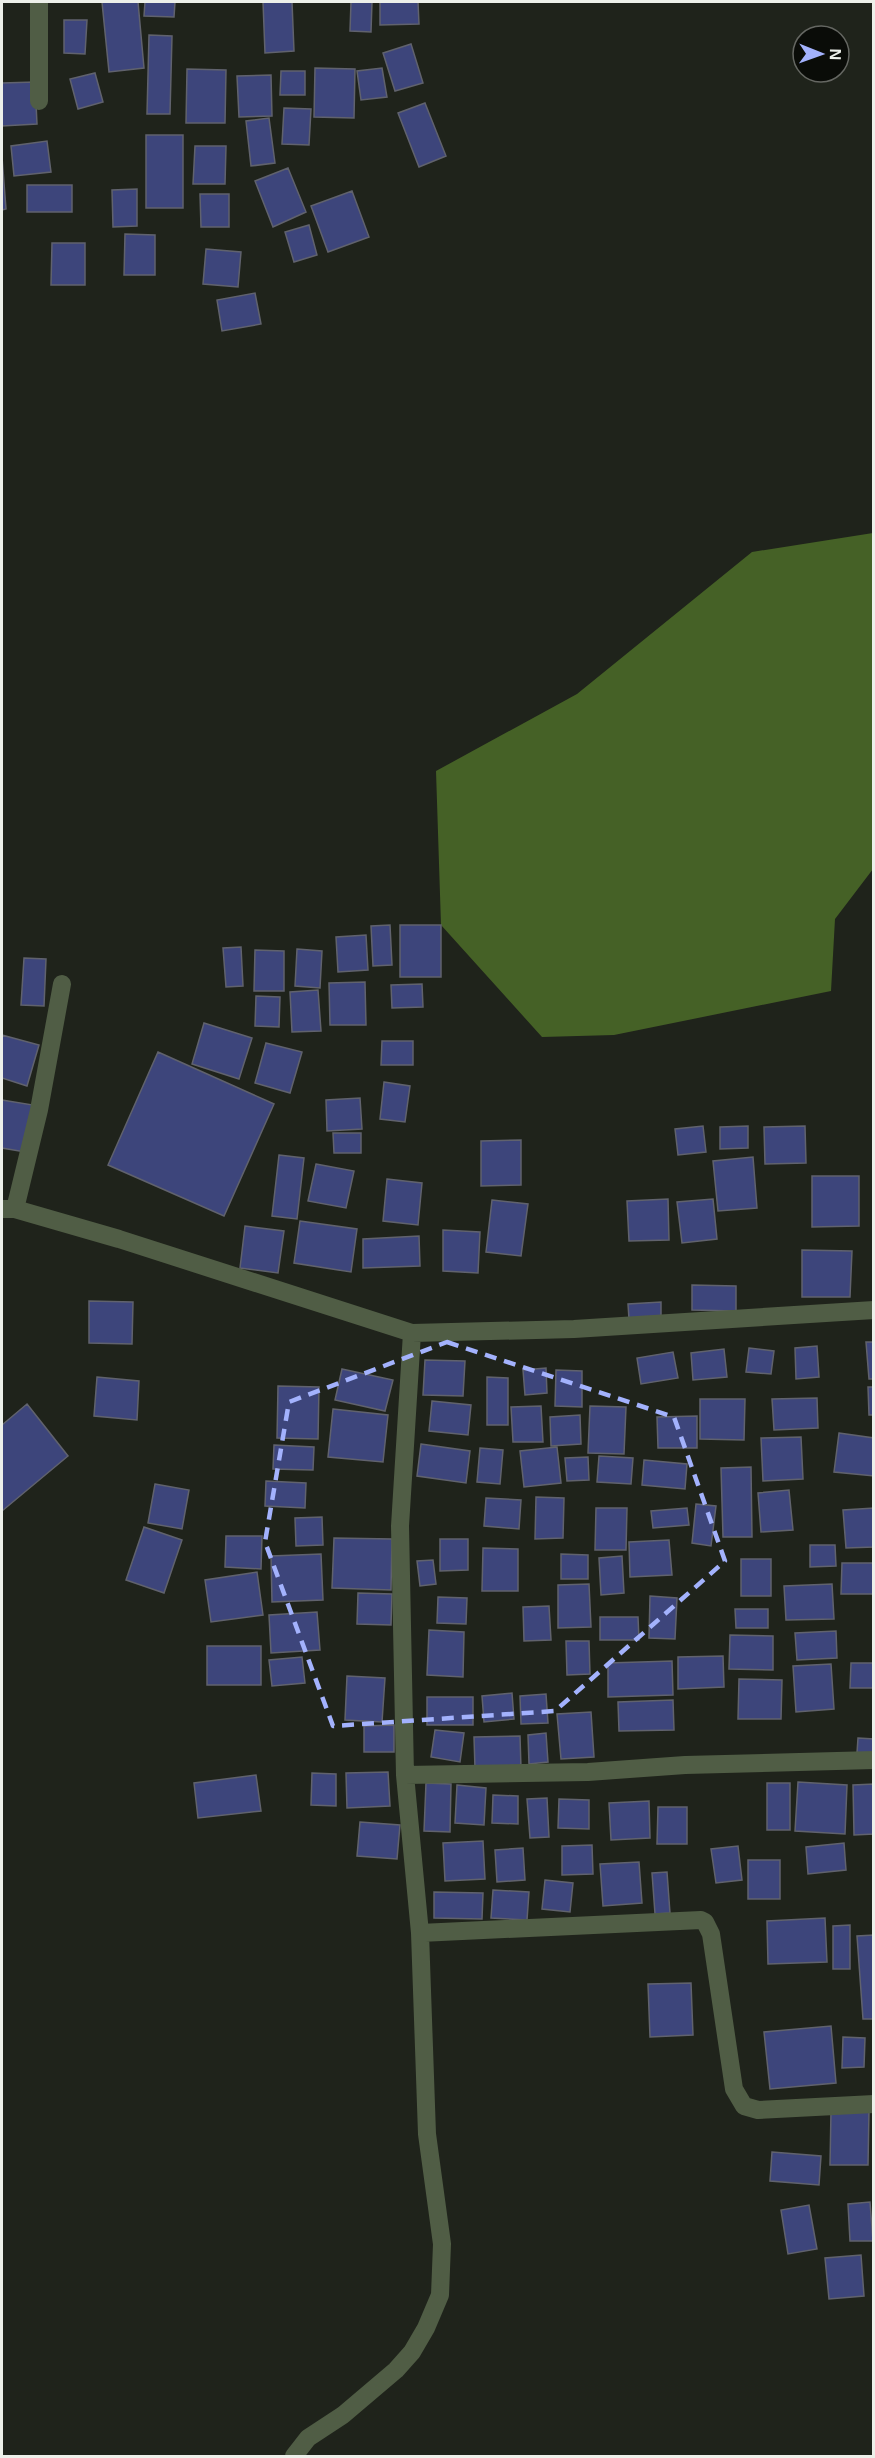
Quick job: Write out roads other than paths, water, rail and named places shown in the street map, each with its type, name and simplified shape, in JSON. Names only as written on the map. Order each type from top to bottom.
[{"type":"street","points":[[39,2],[39,101]]},
{"type":"street","points":[[62,984],[39,1110],[8,1209],[119,1239],[412,1333],[574,1329],[873,1310]]},
{"type":"street","points":[[294,2457],[309,2438],[343,2415],[396,2370],[412,2352],[426,2328],[440,2295],[442,2244],[427,2134],[420,1934],[405,1775],[400,1526],[412,1333]]},
{"type":"street","points":[[405,1775],[588,1772],[685,1765],[873,1760]]},
{"type":"street","points":[[420,1934],[701,1920],[705,1922],[711,1934],[734,2089],[744,2106],[758,2110],[873,2104]]}]
